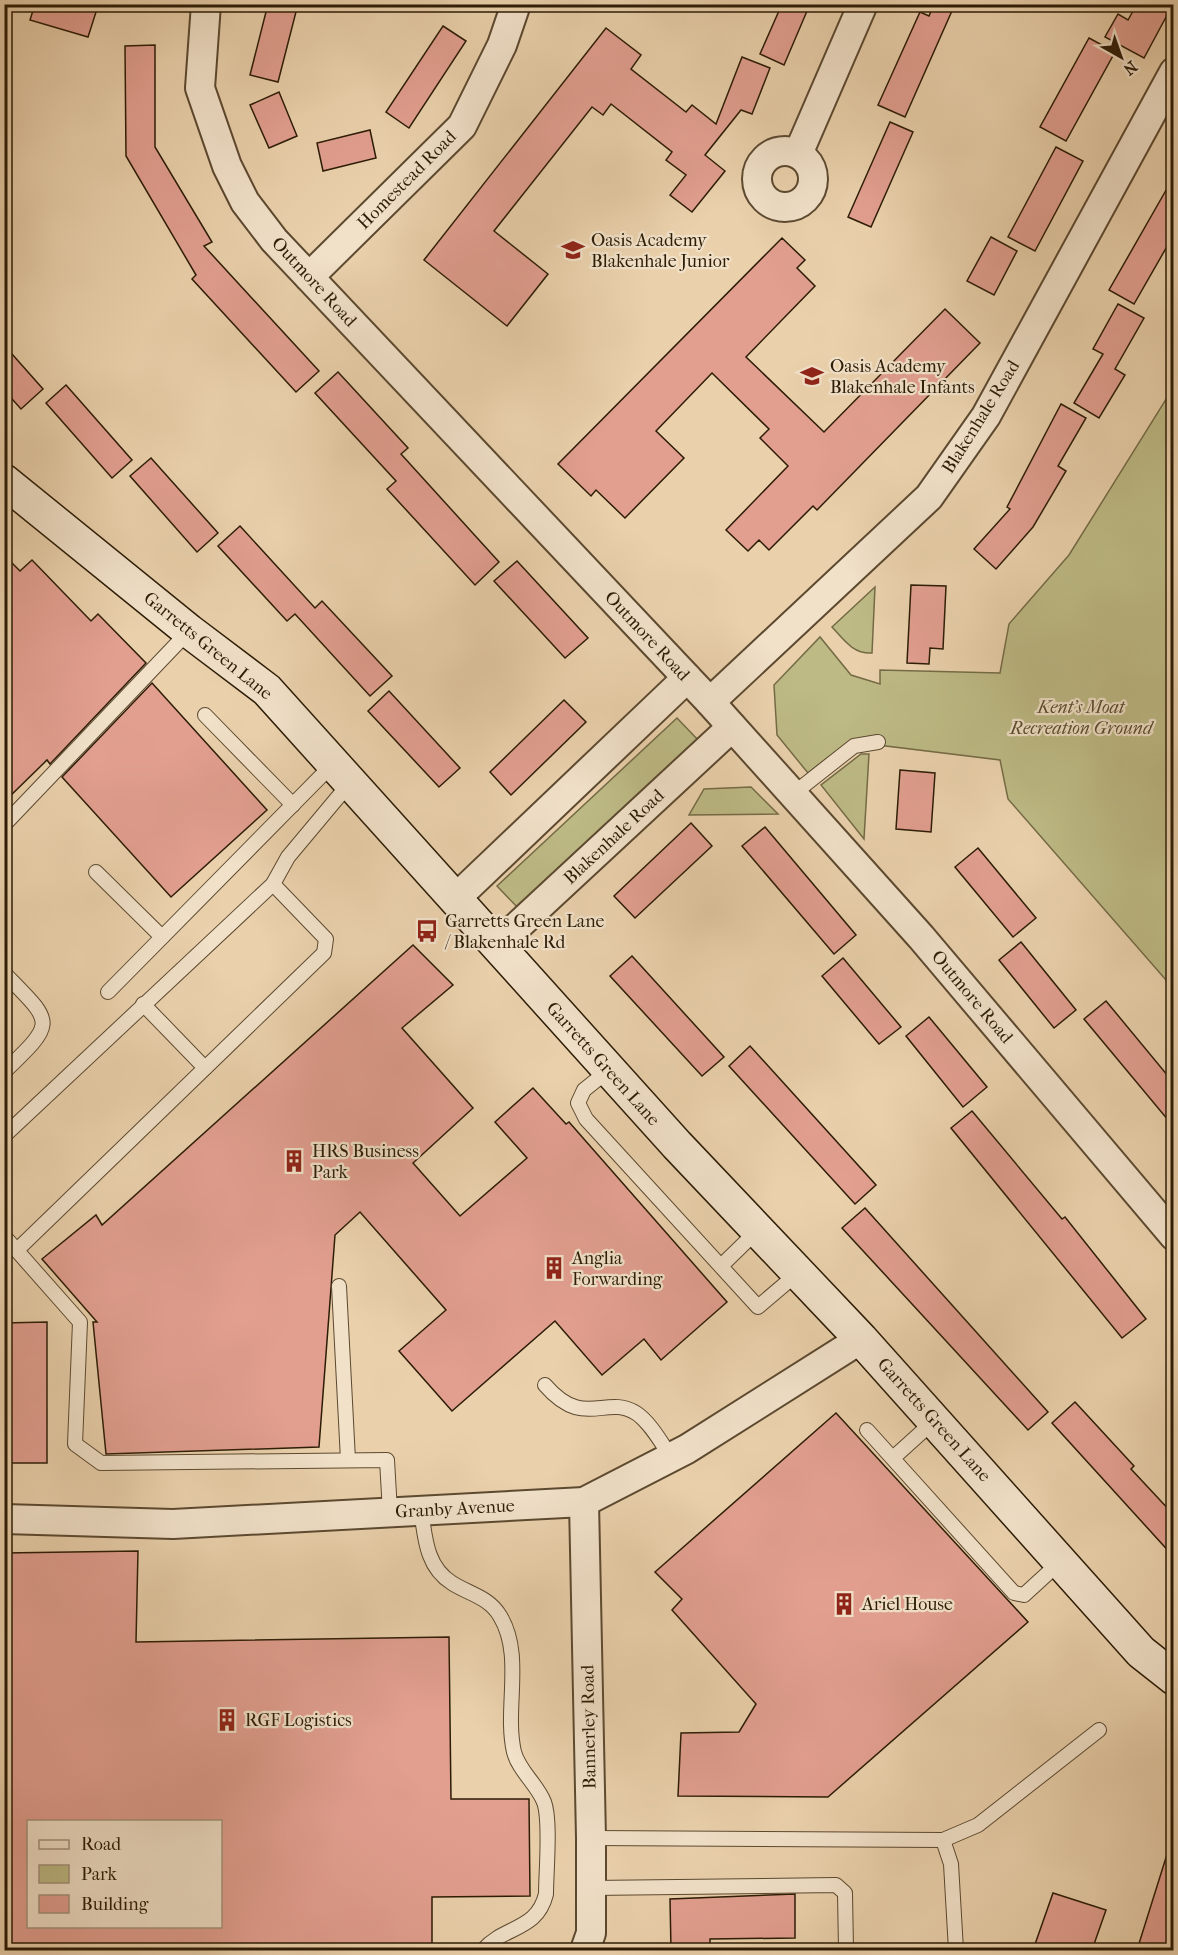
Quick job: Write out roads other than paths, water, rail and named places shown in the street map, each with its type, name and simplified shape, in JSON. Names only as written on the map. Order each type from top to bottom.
[{"type":"street","name":"Outmore Road","points":[[206,4],[200,88],[227,166],[245,202],[274,240],[710,702],[921,937],[1173,1236]]},
{"type":"street","name":"Homestead Road","points":[[309,277],[462,126],[502,45],[516,4]]},
{"type":"street","points":[[798,154],[863,4]]},
{"type":"street","name":"Blakenhale Road","points":[[710,702],[929,497],[960,455],[986,416],[1173,72]]},
{"type":"street","name":"Garretts Green Lane","points":[[4,481],[189,631],[267,690],[609,1070],[861,1339],[1141,1652],[1173,1678]]},
{"type":"street","points":[[454,900],[687,678]]},
{"type":"street","name":"Blakenhale Road","points":[[496,946],[732,727]]},
{"type":"street","name":"Granby Avenue","points":[[4,1519],[173,1524],[584,1502],[671,1457],[861,1339]]},
{"type":"street","name":"Bannerley Road","points":[[584,1502],[591,1838],[591,1933],[585,1950]]},
{"type":"lane","points":[[4,825],[189,631]]},
{"type":"lane","points":[[204,715],[292,805]]},
{"type":"lane","points":[[793,794],[854,746],[878,742]]},
{"type":"lane","points":[[108,992],[292,805],[341,774]]},
{"type":"lane","points":[[4,1136],[273,884],[341,774]]},
{"type":"lane","points":[[96,872],[162,937]]},
{"type":"lane","points":[[17,1250],[324,953],[326,939],[273,884]]},
{"type":"lane","points":[[4,973],[36,1006],[43,1018],[44,1029],[33,1045],[4,1072]]},
{"type":"lane","points":[[144,1004],[205,1068]]},
{"type":"lane","points":[[609,1070],[584,1090],[578,1103],[586,1119],[758,1307],[798,1273]]},
{"type":"lane","points":[[721,1266],[758,1230]]},
{"type":"lane","points":[[4,1236],[80,1322],[75,1444],[101,1463],[387,1460],[390,1512]]},
{"type":"lane","points":[[339,1286],[348,1460]]},
{"type":"lane","points":[[545,1385],[568,1406],[589,1410],[620,1408],[636,1413],[671,1457]]},
{"type":"lane","points":[[893,1458],[934,1421]]},
{"type":"lane","points":[[867,1430],[1014,1593],[1024,1594],[1060,1562]]},
{"type":"lane","points":[[421,1510],[426,1548],[436,1568],[451,1583],[489,1602],[501,1617],[510,1642],[511,1731],[514,1754],[538,1788],[546,1805],[546,1894],[543,1907],[534,1918],[518,1929],[495,1938],[483,1950]]},
{"type":"lane","points":[[591,1838],[943,1840],[978,1825],[1100,1730]]},
{"type":"lane","points":[[943,1840],[951,1864],[956,1950]]},
{"type":"lane","points":[[591,1888],[836,1885],[845,1893],[846,1950]]},
{"type":"place","name":"Oasis Academy Blakenhale Junior","points":[[573,250]]},
{"type":"place","name":"Oasis Academy Blakenhale Infants","points":[[812,376]]},
{"type":"place","name":"Garretts Green Lane / Blakenhale Rd","points":[[427,931]]},
{"type":"place","name":"HRS Business Park","points":[[294,1161]]},
{"type":"place","name":"Anglia Forwarding","points":[[554,1268]]},
{"type":"place","name":"Ariel House","points":[[844,1604]]},
{"type":"place","name":"RGF Logistics","points":[[227,1720]]},
{"type":"park label","name":"Kent's Moat Recreation Ground","points":[[1081,717]]}]
